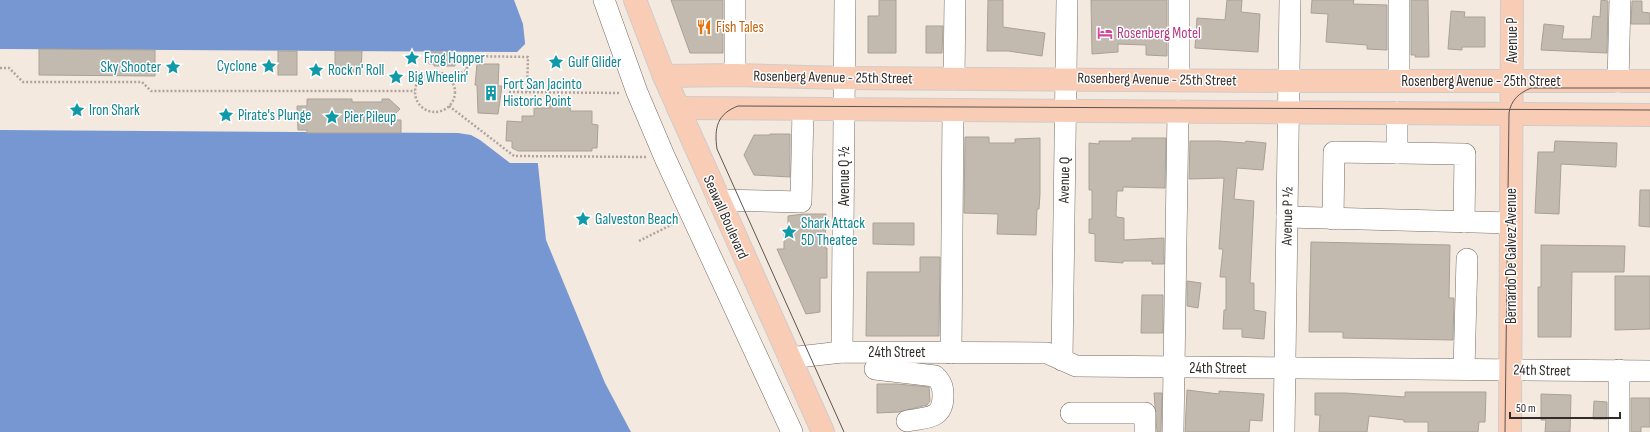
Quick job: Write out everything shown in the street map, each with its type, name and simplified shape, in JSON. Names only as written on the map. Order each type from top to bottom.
[{"type":"main road","name":"Seawall Boulevard","points":[[635,0],[664,76],[718,200],[823,432]]},
{"type":"main road","name":"Avenue P","points":[[1512,0],[1512,80]]},
{"type":"main road","name":"Rosenberg Avenue - 25th Street","points":[[664,76],[735,75],[844,78],[1067,78],[1290,81],[1650,81]]},
{"type":"main road","name":"Bernardo De Galvez Avenue","points":[[1510,432],[1512,80]]},
{"type":"main road","name":"Rosenberg Avenue - 25th Street","points":[[678,108],[1650,115]]},
{"type":"street","points":[[604,0],[637,92],[664,158],[792,432]]},
{"type":"street","points":[[735,0],[735,75]]},
{"type":"street","name":"Avenue Q ½","points":[[842,352],[845,0]]},
{"type":"street","points":[[954,78],[955,0]]},
{"type":"street","name":"Avenue Q","points":[[1062,360],[1067,0]]},
{"type":"street","points":[[1179,0],[1179,80]]},
{"type":"street","name":"Avenue P ½","points":[[1284,432],[1290,0]]},
{"type":"street","points":[[1399,80],[1400,0]]},
{"type":"street","points":[[1618,82],[1620,0]]},
{"type":"street","points":[[718,200],[801,202],[803,109]]},
{"type":"street","points":[[951,353],[953,110]]},
{"type":"street","points":[[1173,432],[1178,111]]},
{"type":"street","points":[[1397,112],[1397,153]]},
{"type":"street","points":[[1333,219],[1334,152],[1465,154],[1464,222]]},
{"type":"street","points":[[1287,218],[1511,223]]},
{"type":"street","points":[[1464,369],[1466,259]]},
{"type":"street","name":"24th Street","points":[[789,358],[842,352],[1047,353],[1076,366],[1650,371]]},
{"type":"street","points":[[875,369],[935,376],[940,381],[943,386],[943,407],[940,412],[907,422]]},
{"type":"street","points":[[1619,370],[1619,432]]},
{"type":"street","points":[[1072,413],[1145,413],[1145,432]]},
{"type":"path","points":[[450,78],[467,70],[468,56],[528,56],[527,92]]},
{"type":"path","points":[[0,68],[9,68],[23,82],[142,82],[151,91],[415,91]]},
{"type":"path","points":[[436,72],[443,73],[450,78],[454,84],[455,92],[454,100],[449,106],[435,112],[427,110],[421,106],[416,99],[415,91],[421,77],[428,73],[436,72]]},
{"type":"path","points":[[509,92],[637,92]]},
{"type":"path","points":[[449,106],[514,156],[664,158]]},
{"type":"path","points":[[639,241],[675,223]]},
{"type":"water","points":[[0,0],[514,0],[523,24],[546,240],[605,383],[631,432],[0,432]]},
{"type":"pier","points":[[527,42],[540,163],[510,163],[480,140],[471,135],[458,133],[0,130],[0,49],[517,52]]},
{"type":"building","name":"Fish Tales","points":[[671,0],[723,0],[723,53],[690,53]]},
{"type":"building","points":[[879,0],[896,0],[896,53],[868,53],[868,16],[879,16]]},
{"type":"building","points":[[988,0],[1003,0],[1003,27],[1045,33],[1042,56],[1008,51],[987,51]]},
{"type":"building","name":"Rosenberg Motel","points":[[1091,0],[1167,0],[1167,56],[1146,55],[1146,45],[1118,44],[1118,52],[1092,54]]},
{"type":"building","points":[[1227,0],[1242,0],[1241,12],[1260,14],[1258,52],[1195,48],[1197,18],[1225,20]]},
{"type":"building","points":[[1312,0],[1354,0],[1353,4],[1387,5],[1387,50],[1367,49],[1367,45],[1326,42],[1328,14],[1311,13]]},
{"type":"building","points":[[1411,0],[1428,0],[1429,57],[1415,57],[1416,55],[1411,55]]},
{"type":"building","points":[[1601,0],[1608,1],[1607,53],[1541,50],[1544,24],[1564,26],[1562,39],[1591,39],[1593,16],[1600,17]]},
{"type":"building","points":[[1632,1],[1642,1],[1642,12],[1650,13],[1650,24],[1631,24]]},
{"type":"building","points":[[1451,11],[1465,12],[1464,17],[1485,17],[1485,47],[1462,47],[1462,50],[1448,49]]},
{"type":"building","points":[[926,26],[943,26],[942,53],[926,53]]},
{"type":"building","points":[[39,49],[155,50],[155,76],[39,75]]},
{"type":"building","points":[[278,51],[297,51],[297,75],[278,75]]},
{"type":"building","points":[[335,51],[362,51],[361,72],[335,72]]},
{"type":"building","points":[[430,52],[455,52],[455,66],[434,66],[434,64],[429,64]]},
{"type":"building","name":"Fort San Jacinto Historic Point","points":[[477,64],[499,64],[498,86],[502,86],[498,114],[478,113],[477,85],[475,85]]},
{"type":"building","points":[[307,99],[352,99],[352,102],[382,102],[382,99],[389,99],[400,109],[389,120],[401,120],[401,133],[307,133],[307,130],[298,130],[297,106],[307,106]]},
{"type":"building","points":[[550,104],[571,104],[570,111],[592,111],[592,124],[598,125],[597,148],[592,148],[592,151],[518,151],[512,148],[512,141],[506,141],[507,121],[522,122],[522,116],[534,116],[534,108],[550,108]]},
{"type":"building","points":[[790,134],[790,177],[754,175],[744,155],[754,135]]},
{"type":"building","points":[[965,137],[989,137],[989,143],[1015,143],[1015,139],[1040,138],[1040,194],[1039,209],[1037,209],[1036,235],[997,234],[998,214],[964,213]]},
{"type":"building","points":[[1132,138],[1166,138],[1165,188],[1123,187],[1123,191],[1117,191],[1116,215],[1117,217],[1124,218],[1124,240],[1164,238],[1164,264],[1152,264],[1152,261],[1123,261],[1123,263],[1095,261],[1095,234],[1089,233],[1089,219],[1092,219],[1092,190],[1089,190],[1089,143],[1099,144],[1099,141],[1132,141]]},
{"type":"building","points":[[1190,141],[1245,143],[1246,141],[1266,143],[1263,170],[1237,168],[1234,199],[1254,201],[1250,283],[1254,283],[1254,310],[1266,312],[1264,339],[1242,337],[1242,329],[1223,329],[1224,310],[1226,310],[1226,277],[1220,277],[1223,249],[1219,249],[1224,178],[1189,179]]},
{"type":"building","points":[[1555,141],[1617,143],[1616,167],[1561,164],[1559,214],[1535,213],[1538,152],[1554,152]]},
{"type":"building","points":[[1640,190],[1650,190],[1650,227],[1639,226]]},
{"type":"building","points":[[803,214],[826,214],[825,248],[827,248],[827,278],[820,278],[820,312],[806,314],[777,249],[784,249],[784,230],[788,230],[788,216]]},
{"type":"building","points":[[873,223],[914,223],[914,245],[873,244]]},
{"type":"building","points":[[1311,242],[1450,245],[1449,298],[1454,298],[1453,340],[1343,338],[1343,332],[1309,332]]},
{"type":"building","points":[[1541,245],[1625,246],[1624,272],[1572,272],[1571,337],[1538,337],[1538,287],[1541,287]]},
{"type":"building","points":[[920,257],[940,257],[939,336],[866,336],[867,272],[920,272]]},
{"type":"building","points":[[1615,276],[1650,276],[1650,329],[1615,330]]},
{"type":"building","points":[[1187,281],[1201,283],[1198,308],[1187,306]]},
{"type":"building","points":[[1142,295],[1163,295],[1163,333],[1141,333]]},
{"type":"building","points":[[877,384],[929,387],[930,401],[927,405],[899,412],[877,413]]},
{"type":"building","points":[[1187,390],[1219,394],[1219,391],[1264,394],[1262,421],[1250,420],[1249,432],[1185,432]]},
{"type":"building","points":[[1405,392],[1486,392],[1485,422],[1479,422],[1478,432],[1428,432],[1428,422],[1404,422],[1404,420],[1369,416],[1367,432],[1319,432],[1320,415],[1315,415],[1315,393],[1345,393],[1405,397]]},
{"type":"building","points":[[1154,393],[1162,393],[1161,432],[1157,432]]},
{"type":"building","points":[[1541,394],[1571,395],[1570,432],[1545,432],[1546,420],[1541,420]]},
{"type":"building","points":[[1631,398],[1650,398],[1650,427],[1641,427],[1641,432],[1631,432]]},
{"type":"building","points":[[1594,401],[1607,402],[1607,419],[1593,419]]},
{"type":"tram line","points":[[1505,432],[1510,108],[1519,95],[1531,88],[1650,88]]},
{"type":"tram line","points":[[844,432],[717,149],[716,135],[718,123],[725,113],[738,106],[1650,110]]},
{"type":"place","name":"Fish Tales","points":[[704,27]]},
{"type":"place","name":"Rosenberg Motel","points":[[1105,33]]},
{"type":"place","name":"Frog Hopper","points":[[412,58]]},
{"type":"place","name":"Gulf Glider","points":[[556,62]]},
{"type":"place","name":"Cyclone","points":[[269,66]]},
{"type":"place","name":"Sky Shooter","points":[[173,67]]},
{"type":"place","name":"Rock n' Roll","points":[[316,70]]},
{"type":"place","name":"Big Wheelin'","points":[[396,77]]},
{"type":"place","name":"Fort San Jacinto Historic Point","points":[[491,93]]},
{"type":"place","name":"Iron Shark","points":[[77,110]]},
{"type":"place","name":"Pirate's Plunge","points":[[226,115]]},
{"type":"place","name":"Pier Pileup","points":[[332,117]]},
{"type":"place","name":"Galveston Beach","points":[[583,219]]},
{"type":"place","name":"Shark Attack 5D Theatee","points":[[789,232]]}]
